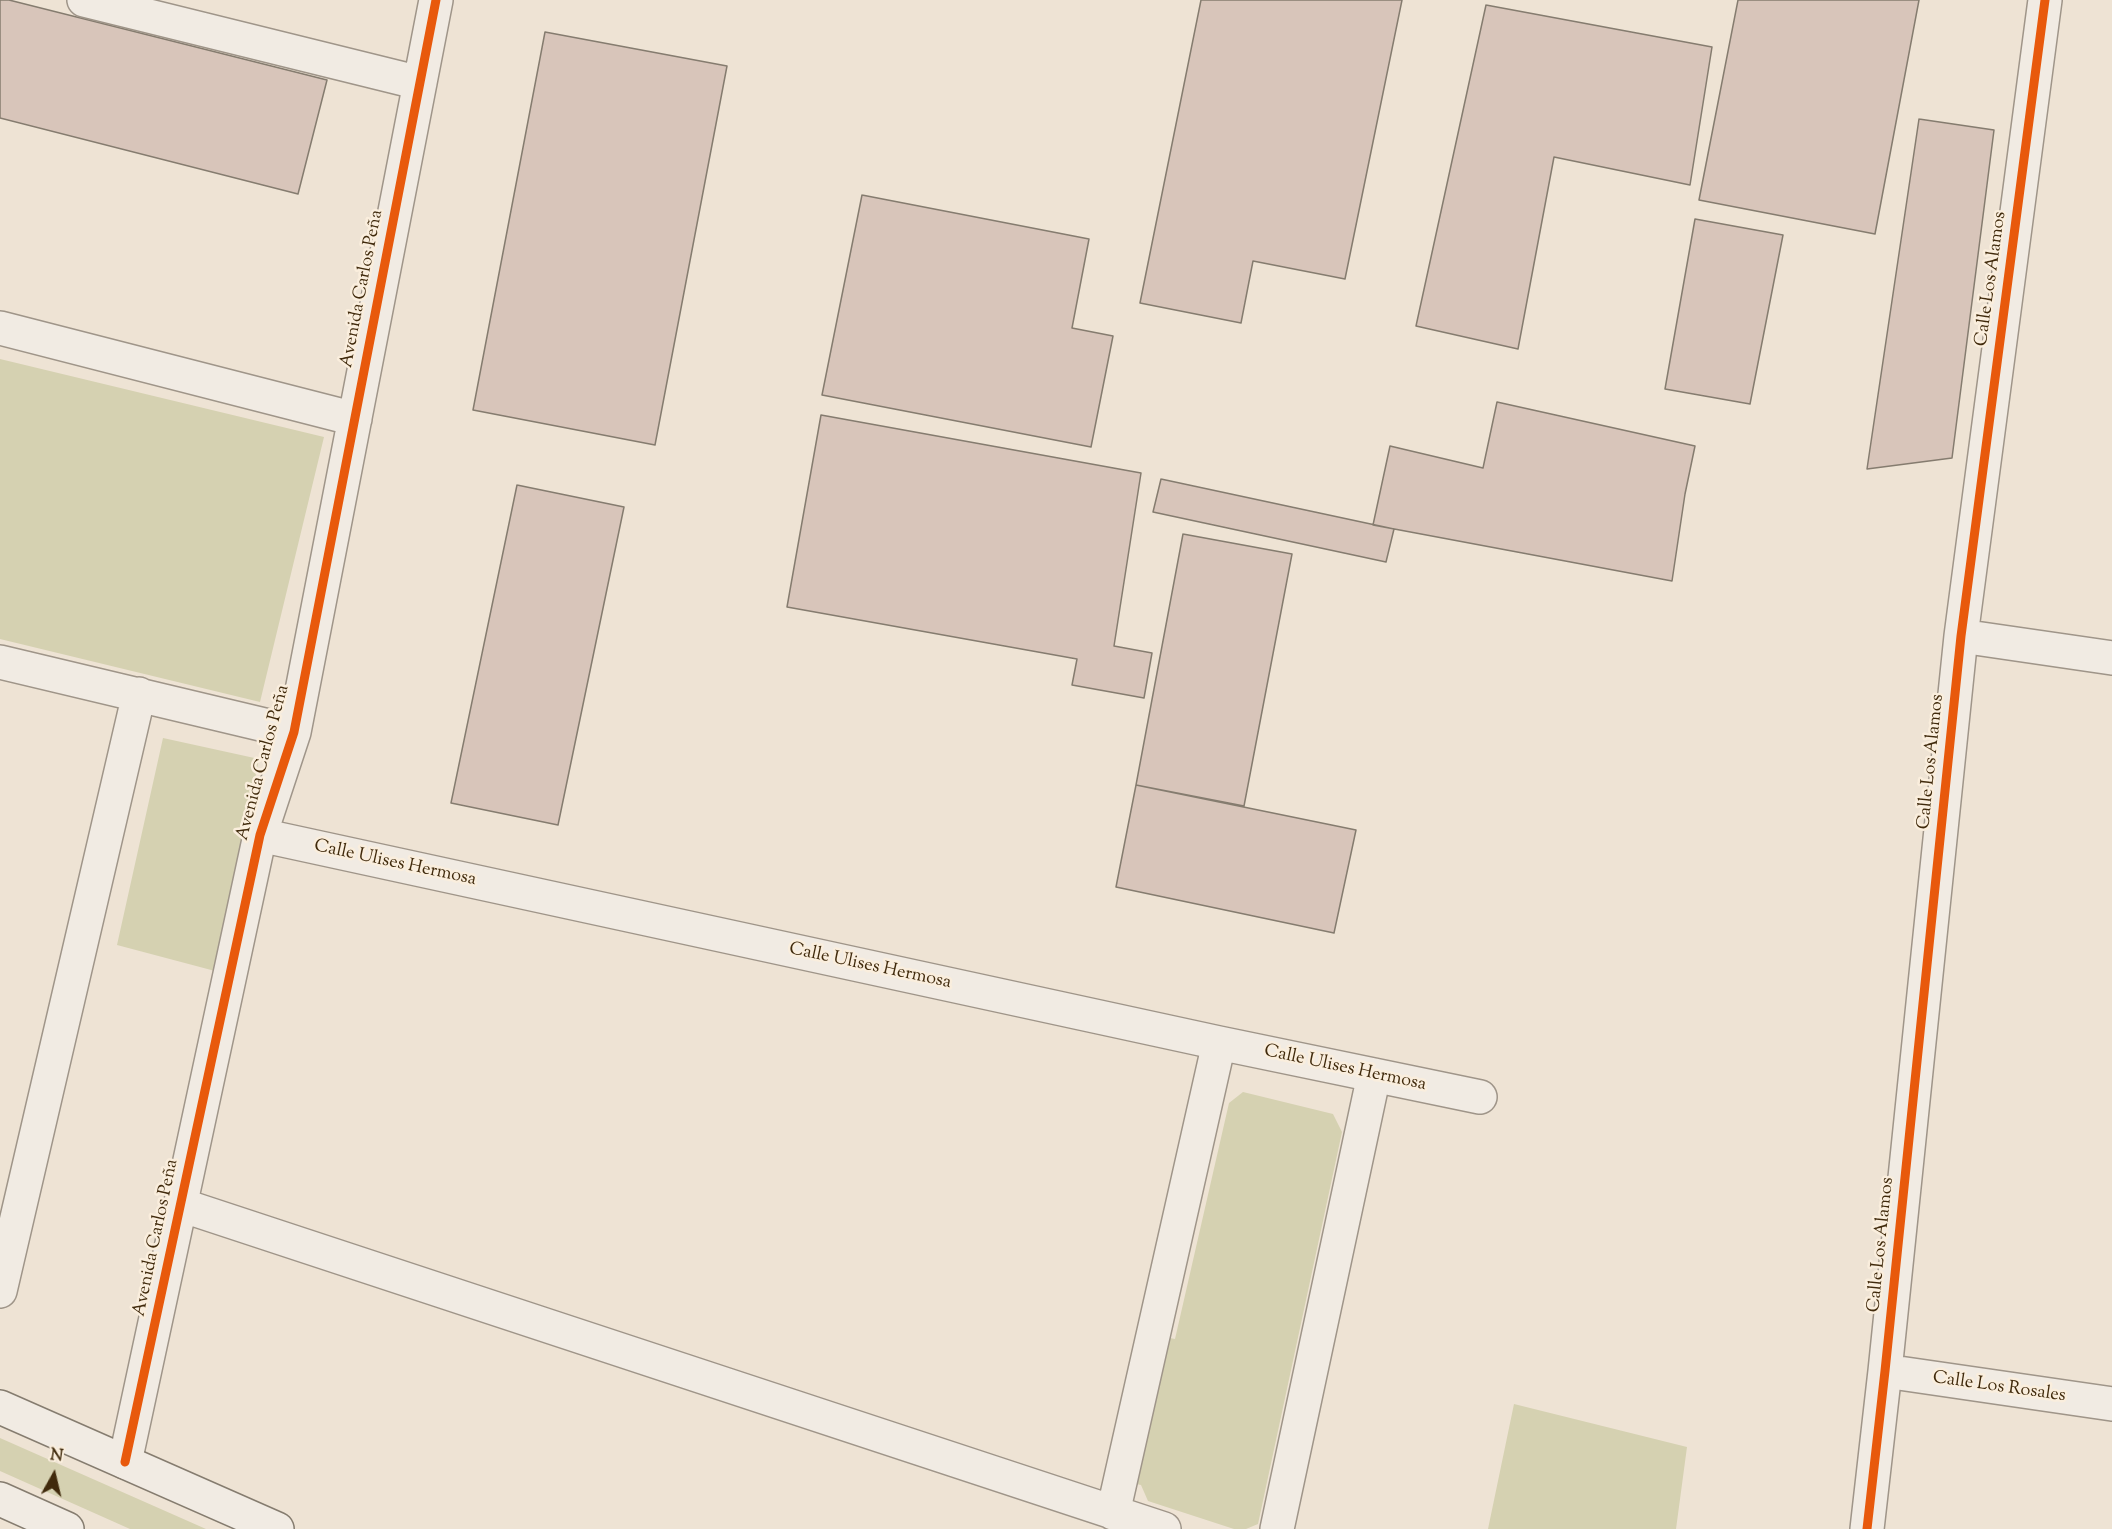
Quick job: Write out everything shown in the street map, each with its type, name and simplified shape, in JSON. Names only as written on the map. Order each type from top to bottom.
[{"type":"street","points":[[84,0],[420,83]]},
{"type":"street","name":"Avenida Carlos Peña","points":[[125,1462],[260,835],[294,732],[436,0]]},
{"type":"street","name":"Calle Los Alamos","points":[[1867,1529],[1961,636],[2045,0]]},
{"type":"street","points":[[0,328],[355,418]]},
{"type":"street","points":[[1961,636],[2112,658]]},
{"type":"street","points":[[0,662],[294,732]]},
{"type":"street","points":[[0,1291],[139,694]]},
{"type":"street","name":"Calle Ulises Hermosa","points":[[260,835],[1219,1043],[1480,1097]]},
{"type":"street","points":[[1113,1513],[1219,1043]]},
{"type":"street","points":[[1278,1529],[1374,1075]]},
{"type":"street","points":[[181,1205],[1164,1529]]},
{"type":"street","name":"Calle Los Rosales","points":[[1885,1371],[2112,1404]]},
{"type":"street","points":[[0,1407],[125,1462],[245,1522],[277,1529]]},
{"type":"street","points":[[0,1499],[67,1529]]},
{"type":"shaded area","points":[[0,359],[324,437],[260,702],[0,639]]},
{"type":"shaded area","points":[[163,738],[259,759],[215,971],[117,945]]},
{"type":"shaded area","points":[[1243,1092],[1333,1114],[1342,1132],[1258,1524],[1246,1529],[1234,1529],[1148,1501],[1141,1485],[1136,1484],[1170,1338],[1175,1339],[1229,1103]]},
{"type":"shaded area","points":[[1514,1404],[1687,1447],[1676,1529],[1488,1529]]},
{"type":"shaded area","points":[[0,1438],[206,1529],[130,1529],[0,1471]]},
{"type":"building","points":[[0,0],[9,0],[327,80],[298,194],[0,118]]},
{"type":"building","points":[[1201,0],[1402,0],[1345,279],[1253,261],[1241,323],[1140,303]]},
{"type":"building","points":[[1738,0],[1919,0],[1875,234],[1699,200]]},
{"type":"building","points":[[1486,5],[1712,47],[1690,185],[1554,157],[1518,349],[1416,326]]},
{"type":"building","points":[[545,32],[727,66],[655,445],[473,410]]},
{"type":"building","points":[[1919,119],[1994,130],[1952,458],[1867,469]]},
{"type":"building","points":[[862,195],[1089,239],[1072,328],[1113,336],[1091,447],[822,395]]},
{"type":"building","points":[[1695,219],[1783,235],[1750,404],[1665,389]]},
{"type":"building","points":[[1497,402],[1695,446],[1672,581],[1373,525],[1390,446],[1483,468]]},
{"type":"building","points":[[821,415],[1141,473],[1114,646],[1152,653],[1144,698],[1072,685],[1077,659],[787,607]]},
{"type":"building","points":[[1161,479],[1394,529],[1386,562],[1153,512]]},
{"type":"building","points":[[517,485],[624,507],[558,825],[451,803]]},
{"type":"building","points":[[1183,534],[1292,554],[1244,806],[1136,785]]},
{"type":"building","points":[[1136,785],[1356,830],[1334,933],[1116,887]]},
{"type":"cycle path","points":[[125,1462],[260,835],[294,732],[436,0]]},
{"type":"cycle path","points":[[1867,1529],[1961,636],[2045,0]]}]
